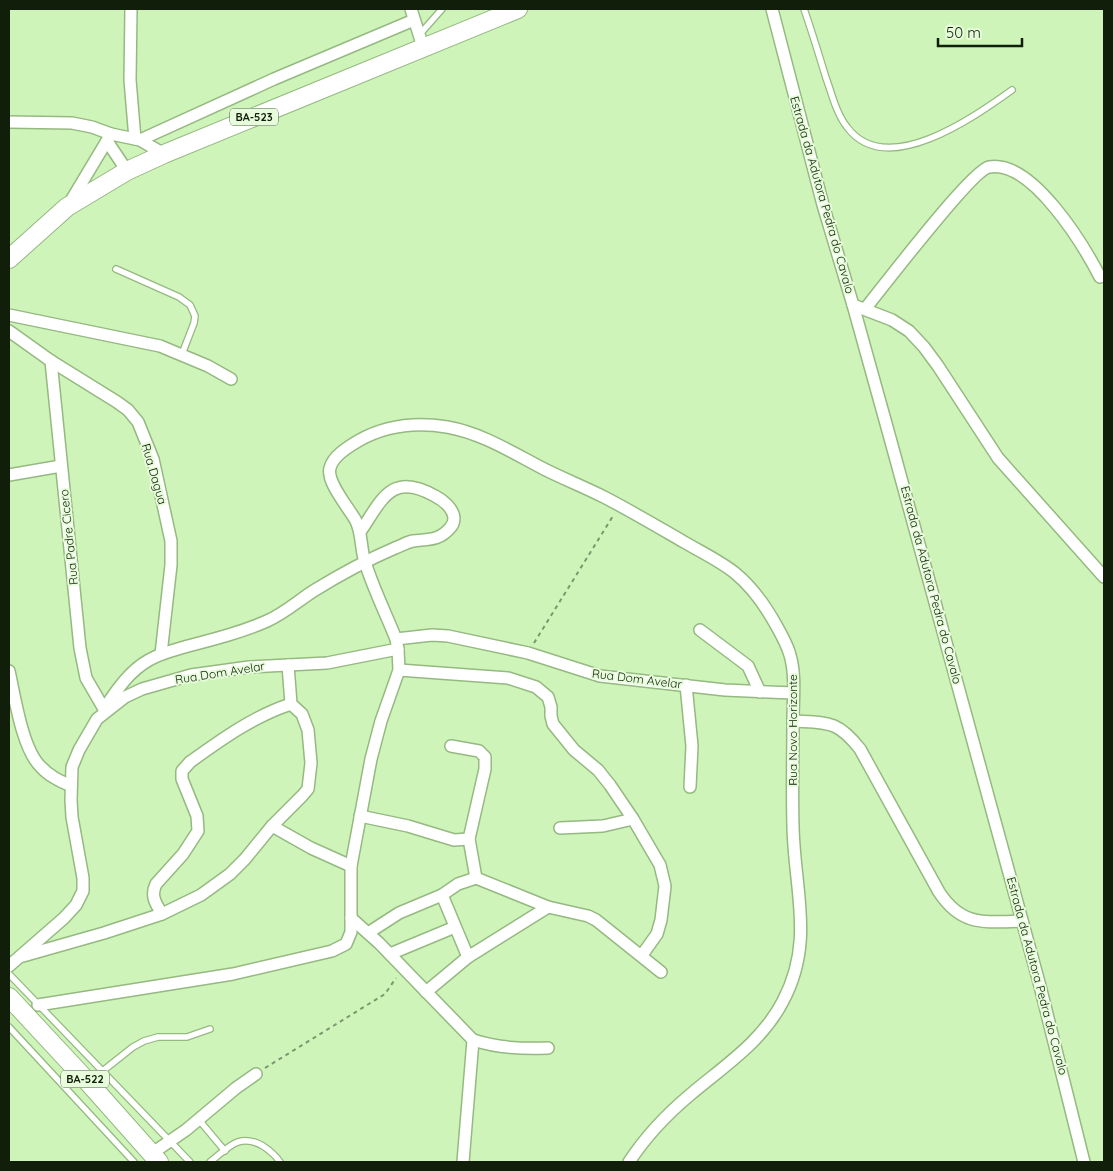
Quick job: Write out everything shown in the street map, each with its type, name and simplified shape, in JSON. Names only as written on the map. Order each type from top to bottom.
[{"type":"main road","name":"BA-523","points":[[9,259],[67,207],[127,171],[422,40],[518,9]]},
{"type":"main road","name":"BA-522","points":[[9,997],[155,1158]]},
{"type":"street","points":[[131,9],[130,80],[138,139]]},
{"type":"street","name":"Estrada da Adutora Pedra do Cavalo","points":[[772,9],[823,205],[853,305],[1022,921],[1084,1162]]},
{"type":"street","points":[[138,139],[265,83],[413,14],[422,40]]},
{"type":"street","points":[[9,122],[72,123],[92,127],[109,137],[138,139],[164,154]]},
{"type":"street","points":[[109,137],[127,171]]},
{"type":"street","points":[[67,207],[109,137]]},
{"type":"street","points":[[865,309],[958,195],[975,176],[987,167],[999,166],[1011,170],[1026,179],[1041,192],[1075,235],[1100,277]]},
{"type":"street","points":[[853,305],[892,320],[910,331],[924,347],[998,458],[1104,577]]},
{"type":"street","points":[[9,315],[160,346],[208,366],[230,380]]},
{"type":"street","name":"Rua Dagua","points":[[9,331],[51,361],[128,410],[138,422],[153,458],[172,553],[161,654]]},
{"type":"street","name":"Rua Padre Cicero","points":[[51,361],[80,648],[86,678],[104,708]]},
{"type":"street","name":"Rua Novo Horizonte","points":[[360,532],[350,510],[333,484],[330,467],[336,458],[361,439],[384,429],[427,425],[464,431],[500,445],[620,505],[722,564],[740,578],[764,606],[783,638],[791,661],[793,692],[793,836],[802,927],[796,966],[788,991],[776,1013],[759,1036],[655,1127],[629,1162]]},
{"type":"street","points":[[9,475],[61,466]]},
{"type":"street","points":[[38,1005],[233,974],[332,951],[340,948],[349,939],[351,932],[351,866],[360,816],[376,737],[399,670],[397,644],[364,561],[360,532],[387,494],[394,488],[401,486],[413,487],[430,493],[443,500],[450,509],[454,518],[453,525],[437,539],[411,541],[364,561],[267,621],[232,634],[161,654],[148,660],[134,671],[97,719]]},
{"type":"street","points":[[700,630],[748,666],[760,692]]},
{"type":"street","name":"Rua Dom Avelar","points":[[9,966],[64,918],[76,905],[82,891],[83,878],[72,817],[72,768],[79,750],[97,719],[125,697],[142,689],[192,676],[240,668],[327,663],[432,635],[448,636],[528,653],[600,676],[725,690],[793,692]]},
{"type":"street","points":[[19,957],[96,936],[162,914],[189,902],[218,884],[245,859],[272,826],[308,789],[310,756],[306,722],[302,714],[291,704],[288,665]]},
{"type":"street","points":[[399,670],[434,674],[492,676],[524,682],[544,692],[550,701],[550,716],[558,731],[574,750],[598,770],[633,819],[660,865],[665,886],[659,927],[642,955]]},
{"type":"street","points":[[9,671],[26,742],[32,757],[42,768],[71,786]]},
{"type":"street","points":[[686,685],[692,746],[690,787]]},
{"type":"street","points":[[162,914],[155,902],[153,889],[183,854],[198,831],[197,816],[182,779],[182,771],[190,762],[252,720],[265,713],[291,704]]},
{"type":"street","points":[[793,721],[829,723],[838,727],[850,737],[860,749],[939,892],[953,908],[971,920],[982,922],[1022,921]]},
{"type":"street","points":[[451,746],[479,751],[485,757],[485,769],[469,839],[476,878]]},
{"type":"street","points":[[360,816],[408,826],[454,840],[469,839]]},
{"type":"street","points":[[560,828],[602,826],[633,819]]},
{"type":"street","points":[[272,826],[311,848],[351,866]]},
{"type":"street","points":[[368,933],[399,913],[442,895],[458,884],[476,878],[548,908],[588,916],[596,920],[661,972]]},
{"type":"street","points":[[442,895],[468,957]]},
{"type":"street","points":[[426,992],[468,957],[548,908]]},
{"type":"street","points":[[351,918],[390,954],[473,1040],[507,1048],[548,1048]]},
{"type":"street","points":[[390,954],[455,927]]},
{"type":"street","points":[[463,1162],[473,1040]]},
{"type":"street","points":[[155,1158],[170,1141],[256,1074]]},
{"type":"lane","points":[[422,40],[442,9]]},
{"type":"lane","points":[[804,9],[838,110],[852,133],[869,144],[896,148],[932,137],[978,114],[1012,90]]},
{"type":"lane","points":[[116,269],[179,297],[190,305],[195,316],[194,323],[182,354]]},
{"type":"lane","points":[[9,974],[190,1162]]},
{"type":"lane","points":[[9,1027],[134,1162]]},
{"type":"lane","points":[[88,1082],[133,1047],[144,1041],[158,1037],[187,1037],[210,1029]]},
{"type":"lane","points":[[199,1120],[225,1151]]},
{"type":"lane","points":[[210,1162],[234,1144],[243,1140],[253,1141],[265,1148],[280,1162]]},
{"type":"path","points":[[528,653],[620,505]]},
{"type":"path","points":[[256,1074],[385,994],[403,968]]}]
